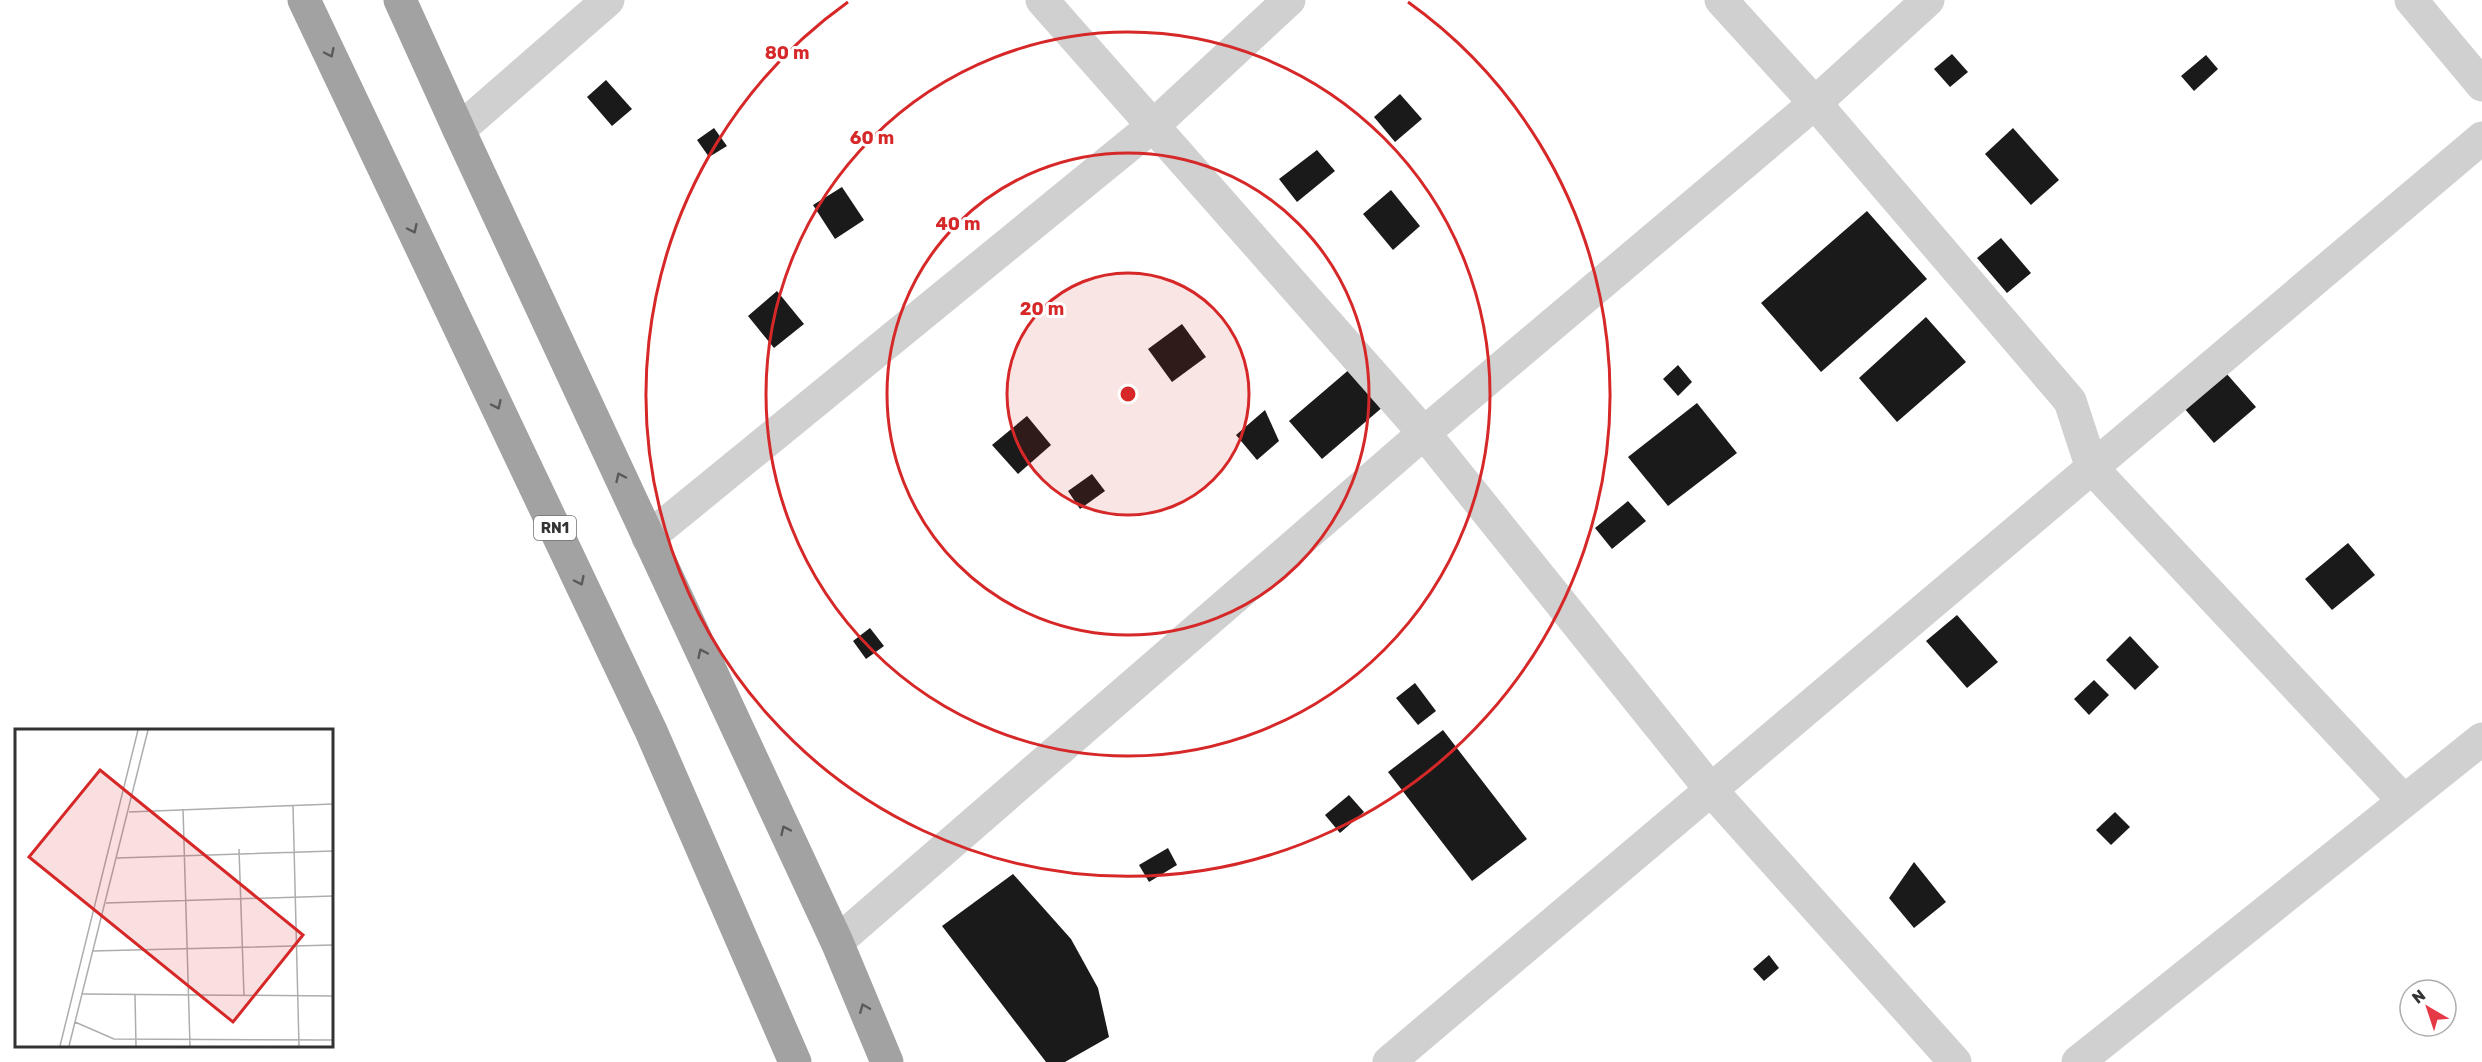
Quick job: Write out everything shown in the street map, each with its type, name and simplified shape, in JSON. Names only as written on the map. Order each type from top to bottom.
[{"type":"highway","name":"RN1","points":[[304,0],[651,731],[795,1062]]},
{"type":"highway","points":[[400,0],[837,942],[886,1062]]},
{"type":"street","points":[[459,130],[608,0]]},
{"type":"street","points":[[1042,0],[1424,433],[1711,790],[1955,1062]]},
{"type":"street","points":[[648,538],[1154,125],[1289,0]]},
{"type":"street","points":[[1721,0],[1815,103],[2070,400],[2092,468],[2403,800]]},
{"type":"street","points":[[837,942],[1424,433],[1815,103],[1928,0]]},
{"type":"street","points":[[2411,0],[2482,85]]},
{"type":"street","points":[[1389,1062],[2482,138]]},
{"type":"street","points":[[2078,1062],[2482,739]]},
{"type":"building","points":[[1952,54],[1968,72],[1950,87],[1934,69]]},
{"type":"building","points":[[2206,55],[2218,69],[2194,91],[2181,76]]},
{"type":"building","points":[[606,80],[632,109],[612,126],[587,97]]},
{"type":"building","points":[[1400,94],[1422,119],[1395,142],[1374,117]]},
{"type":"building","points":[[714,128],[727,146],[709,157],[697,140]]},
{"type":"building","points":[[2013,128],[2059,180],[2031,205],[1985,154]]},
{"type":"building","points":[[1317,150],[1335,171],[1297,202],[1279,179]]},
{"type":"building","points":[[842,187],[864,220],[835,239],[813,205]]},
{"type":"building","points":[[1391,190],[1420,226],[1393,250],[1363,214]]},
{"type":"building","points":[[1867,211],[1927,279],[1821,372],[1761,303]]},
{"type":"building","points":[[2001,238],[2031,273],[2007,293],[1977,258]]},
{"type":"building","points":[[777,291],[804,324],[774,348],[748,316]]},
{"type":"building","points":[[1926,317],[1966,362],[1897,422],[1859,378]]},
{"type":"building","points":[[1182,324],[1206,357],[1172,382],[1148,349]]},
{"type":"building","points":[[1678,365],[1692,382],[1678,396],[1663,379]]},
{"type":"building","points":[[1351,368],[1384,406],[1322,459],[1289,421]]},
{"type":"building","points":[[2226,373],[2256,407],[2214,443],[2184,408]]},
{"type":"building","points":[[1697,403],[1737,453],[1668,506],[1628,457]]},
{"type":"building","points":[[1265,410],[1279,441],[1257,460],[1236,435]]},
{"type":"building","points":[[1027,416],[1051,445],[1018,474],[992,445]]},
{"type":"building","points":[[1092,474],[1105,491],[1080,509],[1068,491]]},
{"type":"building","points":[[1628,501],[1646,521],[1612,549],[1595,528]]},
{"type":"building","points":[[2348,543],[2375,575],[2332,610],[2305,579]]},
{"type":"building","points":[[1957,615],[1998,662],[1967,688],[1926,641]]},
{"type":"building","points":[[870,628],[884,646],[866,659],[853,641]]},
{"type":"building","points":[[2130,636],[2159,667],[2135,690],[2106,660]]},
{"type":"building","points":[[2094,680],[2109,695],[2089,715],[2074,699]]},
{"type":"building","points":[[1415,683],[1436,711],[1418,725],[1396,698]]},
{"type":"building","points":[[1443,730],[1527,839],[1472,881],[1388,772]]},
{"type":"building","points":[[1349,795],[1364,812],[1340,833],[1325,815]]},
{"type":"building","points":[[2115,812],[2130,827],[2111,845],[2096,830]]},
{"type":"building","points":[[1168,848],[1177,865],[1149,882],[1139,865]]},
{"type":"building","points":[[1914,862],[1946,902],[1914,928],[1889,898]]},
{"type":"building","points":[[1013,874],[1071,939],[1098,988],[1109,1037],[1065,1062],[1046,1062],[942,926]]},
{"type":"building","points":[[1769,955],[1779,968],[1764,981],[1753,969]]}]
